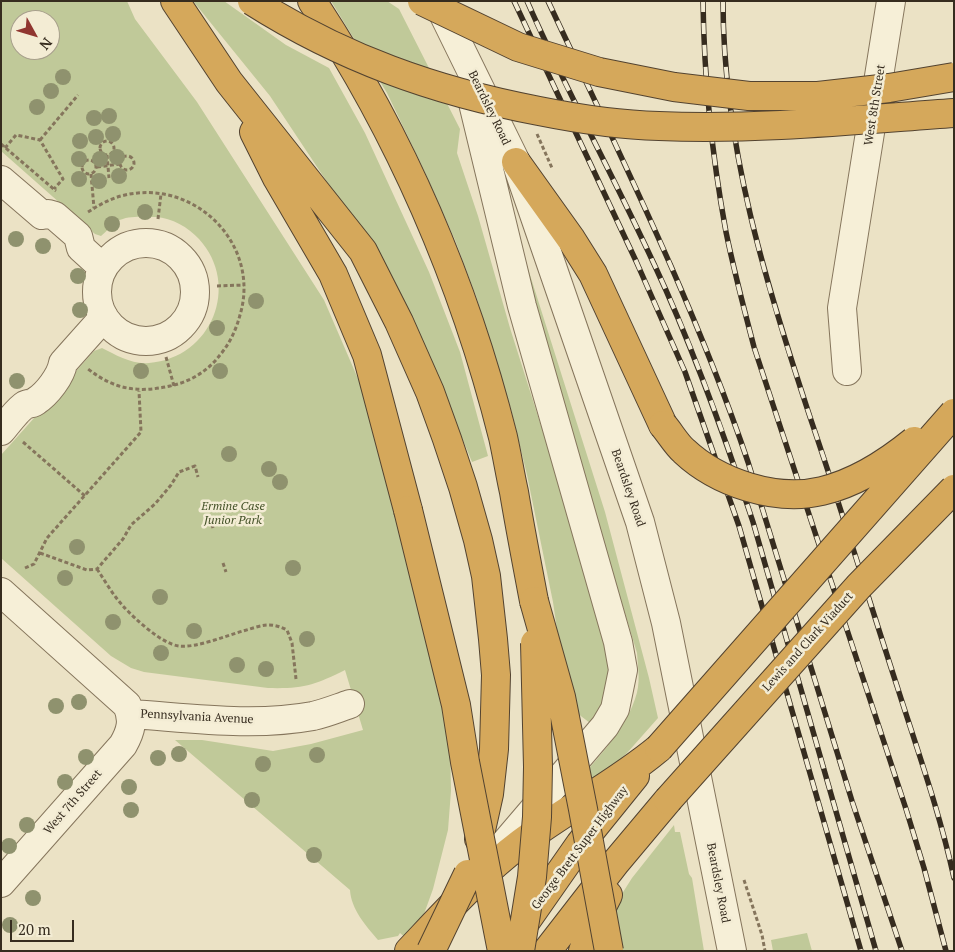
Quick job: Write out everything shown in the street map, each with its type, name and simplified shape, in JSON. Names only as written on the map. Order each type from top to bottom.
[{"type":"highway","points":[[175,1],[229,82],[363,250],[400,322],[430,392],[463,486],[486,576],[491,610],[496,675],[494,749],[489,794],[475,863],[431,951]]},
{"type":"highway","points":[[252,1],[309,36],[406,76],[459,94],[564,116],[620,124],[699,127],[780,125],[954,113]]},
{"type":"highway","points":[[312,1],[336,38],[387,127],[427,214],[460,295],[484,367],[503,439],[534,600],[560,697],[609,951]]},
{"type":"highway","points":[[422,1],[518,47],[599,72],[674,87],[749,96],[818,96],[889,88],[954,77]]},
{"type":"highway","points":[[229,82],[277,178],[333,274],[367,355],[408,510],[456,705],[466,772],[504,951]]},
{"type":"highway","points":[[516,162],[571,239],[593,274],[662,425],[684,451],[712,472],[747,488],[786,494],[821,492],[862,477],[895,456],[954,408]]},
{"type":"highway","points":[[409,951],[486,872],[520,844],[659,748],[954,413]]},
{"type":"highway","name":"Lewis and Clark Viaduct","points":[[668,800],[859,586],[954,489]]},
{"type":"highway","points":[[520,951],[532,877],[537,816],[538,767],[534,600]]},
{"type":"highway","name":"George Brett Super Highway","points":[[504,951],[580,844],[659,748]]},
{"type":"highway","points":[[547,951],[616,862],[668,800]]},
{"type":"highway","points":[[583,951],[592,926],[613,884],[668,800]]},
{"type":"highway","points":[[448,951],[468,874]]},
{"type":"street","name":"Beardsley Road","points":[[437,1],[516,162],[640,522],[666,623],[732,951]]},
{"type":"street","name":"West 8th Street","points":[[847,371],[842,308],[891,1]]},
{"type":"street","name":"Beardsley Road","points":[[455,903],[605,726],[615,709],[623,670],[618,642],[522,306],[459,46]]},
{"type":"street","points":[[1,180],[42,215],[44,230],[66,249],[81,248],[103,268]]},
{"type":"street","points":[[135,244],[156,244],[169,249],[180,257],[191,274],[194,287],[194,301],[185,320],[170,334],[158,339],[144,340],[131,338],[113,328],[104,318],[99,306],[97,293],[99,280],[103,268],[112,257],[123,249],[135,244]]},
{"type":"street","points":[[3,429],[25,405],[29,390],[48,368],[67,358],[104,318]]},
{"type":"street","name":"Pennsylvania Avenue","points":[[1,592],[127,705],[131,714],[235,720],[276,720],[315,716],[350,704]]},
{"type":"street","name":"West 7th Street","points":[[1,883],[123,745],[130,734],[131,714]]},
{"type":"path","points":[[40,140],[78,95]]},
{"type":"path","points":[[5,148],[16,136],[40,140]]},
{"type":"path","points":[[40,140],[63,180],[54,189]]},
{"type":"path","points":[[102,142],[112,143],[114,146],[113,150],[108,154],[104,154],[100,149],[102,142]]},
{"type":"path","points":[[108,154],[110,178]]},
{"type":"path","points":[[129,156],[133,158],[134,165],[132,169],[125,171],[120,164],[122,158],[129,156]]},
{"type":"path","points":[[91,174],[87,174],[82,168],[85,161],[93,161],[97,167]]},
{"type":"path","points":[[97,167],[120,164]]},
{"type":"path","points":[[91,174],[94,173],[97,167]]},
{"type":"path","points":[[91,174],[94,208]]},
{"type":"path","points":[[158,219],[161,194]]},
{"type":"path","points":[[67,358],[119,387],[139,390],[174,386],[194,378],[213,364],[229,344],[245,299],[244,274],[239,253],[225,232],[209,214],[188,200],[161,194],[125,195],[102,203],[84,215]]},
{"type":"path","points":[[217,286],[244,285]]},
{"type":"path","points":[[166,357],[174,386]]},
{"type":"path","points":[[25,568],[34,564],[47,538],[141,432],[139,390]]},
{"type":"path","points":[[3,429],[85,496]]},
{"type":"path","points":[[40,553],[87,570],[97,569],[123,539],[131,525],[155,504],[179,472],[194,466],[198,476]]},
{"type":"path","points":[[210,518],[213,528]]},
{"type":"path","points":[[223,563],[226,572]]},
{"type":"path","points":[[97,569],[123,606],[151,630],[170,643],[181,646],[201,643],[262,625],[275,624],[287,630],[292,643],[296,679]]},
{"type":"green space","name":"Ermine Case Junior Park","points":[[1,1],[127,1],[135,19],[197,102],[324,300],[422,527],[450,742],[451,791],[448,830],[433,889],[424,914],[408,940],[400,933],[398,936],[378,940],[356,910],[350,890],[175,740],[202,740],[273,751],[311,744],[363,730],[345,670],[300,687],[268,688],[144,672],[131,668],[111,656],[1,558],[1,455],[94,351],[102,348],[125,359],[143,363],[171,358],[189,348],[204,334],[213,316],[218,297],[218,277],[211,257],[199,239],[185,227],[174,221],[162,218],[132,217],[118,221],[101,236],[95,234],[1,151]]},
{"type":"green space","points":[[193,1],[224,1],[286,45],[329,68],[365,133],[429,272],[460,352],[488,456],[472,462],[418,331],[335,194],[270,96]]},
{"type":"green space","points":[[331,1],[387,1],[399,9],[460,129],[457,153],[478,216],[510,328],[555,470],[610,655],[608,692],[601,709],[590,723],[573,710],[563,671],[553,602],[527,475],[511,409],[476,296],[455,240],[387,93]]},
{"type":"green space","points":[[512,218],[605,512],[658,718],[627,753],[607,771],[542,819],[594,762],[619,731],[635,699],[639,682],[637,653],[551,369]]},
{"type":"green space","points":[[674,825],[675,832],[680,832],[689,874],[692,878],[704,951],[591,951],[606,919],[632,878]]},
{"type":"green space","points":[[807,933],[812,951],[773,951],[771,940]]},
{"type":"railway","points":[[514,1],[636,261],[685,372],[739,526],[861,951]]},
{"type":"railway","points":[[527,1],[668,295],[695,359],[719,424],[753,522],[876,951]]},
{"type":"railway","points":[[548,1],[680,286],[727,403],[748,462],[852,801],[902,951]]},
{"type":"railway","points":[[703,1],[705,59],[713,146],[732,261],[754,347],[906,809],[946,951]]},
{"type":"railway","points":[[723,1],[730,109],[750,214],[763,266],[794,369],[928,781],[954,878]]}]
